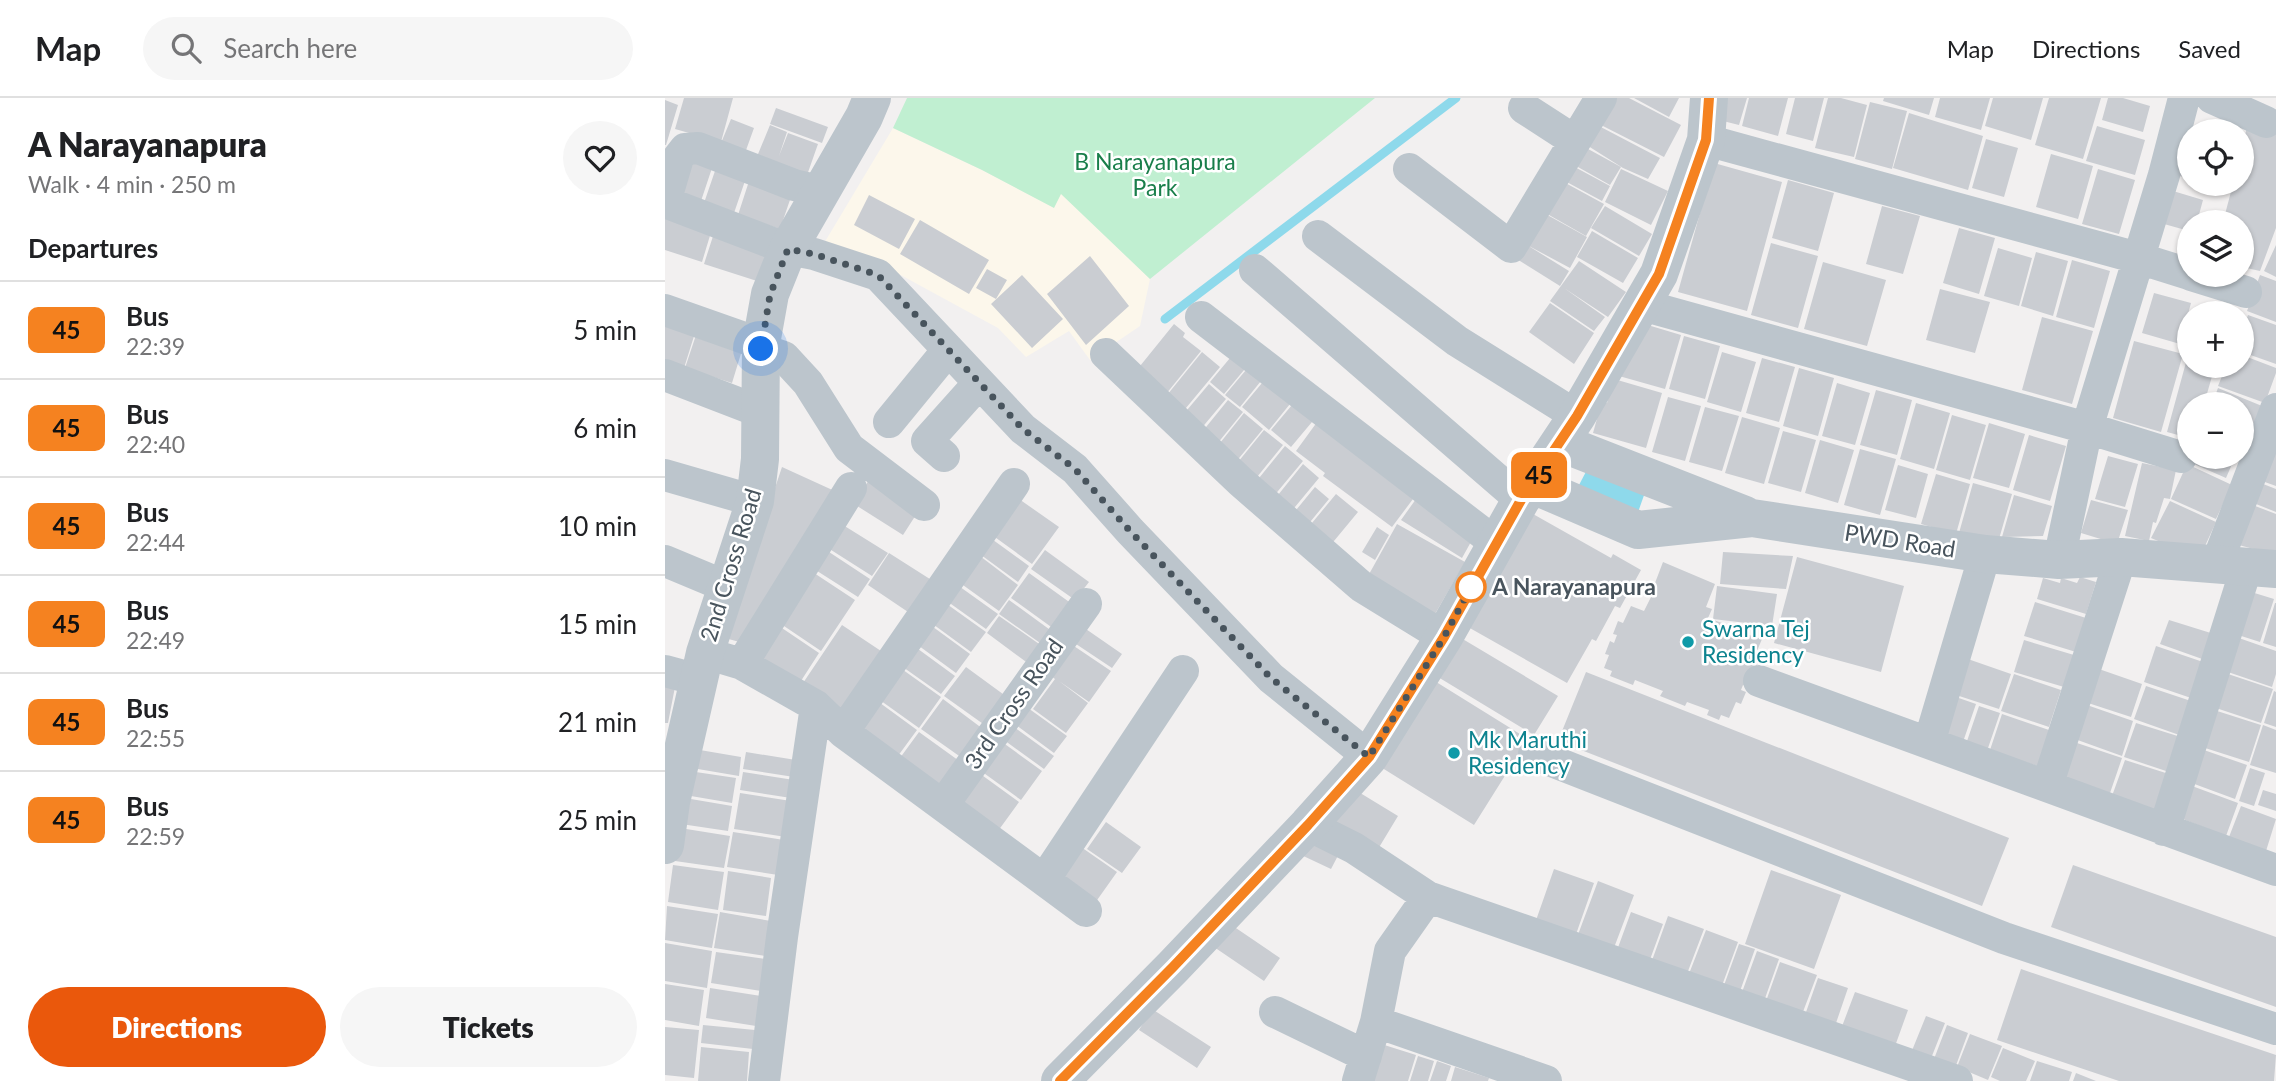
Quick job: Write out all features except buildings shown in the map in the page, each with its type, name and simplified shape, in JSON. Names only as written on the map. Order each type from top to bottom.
[{"type":"street","name":"2nd Cross Road","points":[[665,845],[689,668],[725,586],[755,501],[760,459],[761,346],[770,295],[788,249],[864,117],[872,98]]},
{"type":"street","points":[[1409,169],[1511,247],[1601,98]]},
{"type":"street","points":[[1060,1081],[1173,967],[1369,757],[1444,637],[1527,492],[1569,429],[1659,274],[1706,140],[1709,98]]},
{"type":"street","points":[[2059,560],[2087,428],[2164,175],[2184,98]]},
{"type":"street","points":[[2212,98],[2266,122]]},
{"type":"street","points":[[1524,108],[1575,141]]},
{"type":"street","points":[[1706,140],[2177,270]]},
{"type":"street","points":[[820,191],[794,185],[698,148],[685,149],[670,168],[665,202],[788,249],[814,254],[878,275],[1023,429],[1075,469],[1130,531],[1271,678],[1369,757]]},
{"type":"street","points":[[1318,236],[1569,429],[1752,518]]},
{"type":"street","points":[[1255,270],[1527,492]]},
{"type":"street","points":[[2230,287],[2246,292]]},
{"type":"street","points":[[1642,305],[2087,428],[2177,456]]},
{"type":"street","points":[[665,310],[784,357],[808,383],[849,448],[924,505]]},
{"type":"street","points":[[1201,317],[1497,544]]},
{"type":"street","points":[[885,412],[948,350]]},
{"type":"street","points":[[1106,354],[1241,482],[1361,586],[1444,637]]},
{"type":"street","points":[[665,375],[761,412]]},
{"type":"street","points":[[944,456],[927,441],[979,383]]},
{"type":"street","points":[[2164,830],[2247,566],[2276,409]]},
{"type":"street","points":[[665,475],[755,501]]},
{"type":"street","points":[[843,732],[1014,484]]},
{"type":"street","points":[[742,664],[851,488]]},
{"type":"street","name":"PWD Road","points":[[1527,492],[1638,530],[1752,518],[1985,554],[2059,560],[2121,557],[2247,566]]},
{"type":"street","points":[[1929,743],[1985,554]]},
{"type":"street","points":[[2047,786],[2121,557]]},
{"type":"street","points":[[665,561],[725,586]]},
{"type":"street","name":"3rd Cross Road","points":[[943,805],[1086,604]]},
{"type":"street","points":[[689,668],[742,664],[816,706],[843,732],[1086,911]]},
{"type":"street","points":[[1044,880],[1183,671]]},
{"type":"street","points":[[1759,681],[2276,870]]},
{"type":"street","points":[[764,1081],[816,706]]},
{"type":"street","points":[[1534,754],[2004,938],[2276,1029]]},
{"type":"street","points":[[1308,825],[1354,848],[1428,897],[1926,1076],[1957,1081]]},
{"type":"street","points":[[1275,1012],[1362,1069],[1390,951],[1428,897]]},
{"type":"street","points":[[1375,1022],[1546,1081]]},
{"type":"shaded area","points":[[893,128],[1053,207],[1061,193],[1150,279],[1140,326],[1090,360],[1069,331],[1026,357],[998,328],[875,261],[823,245]]},
{"type":"green space","name":"B Narayanapura Park","points":[[907,98],[1375,98],[1150,279],[1061,194],[1054,208],[893,128]]},
{"type":"water","points":[[1590,464],[1649,481],[1636,518],[1578,487]]},
{"type":"waterway","points":[[1165,319],[1456,98]]},
{"type":"bus line","name":"45","points":[[1060,1081],[1173,967],[1369,757],[1444,637],[1521,500],[1561,443],[1659,274],[1706,140],[1709,98]]},
{"type":"place","name":"A Narayanapura","points":[[1471,587]]},
{"type":"place","name":"Swarna Tej Residency","points":[[1688,642]]},
{"type":"place","name":"Mk Maruthi Residency","points":[[1454,753]]},
{"type":"route","points":[[761,349],[770,295],[788,249],[814,254],[878,275],[1023,429],[1075,469],[1130,531],[1271,678],[1369,757],[1444,637],[1471,587]]}]
